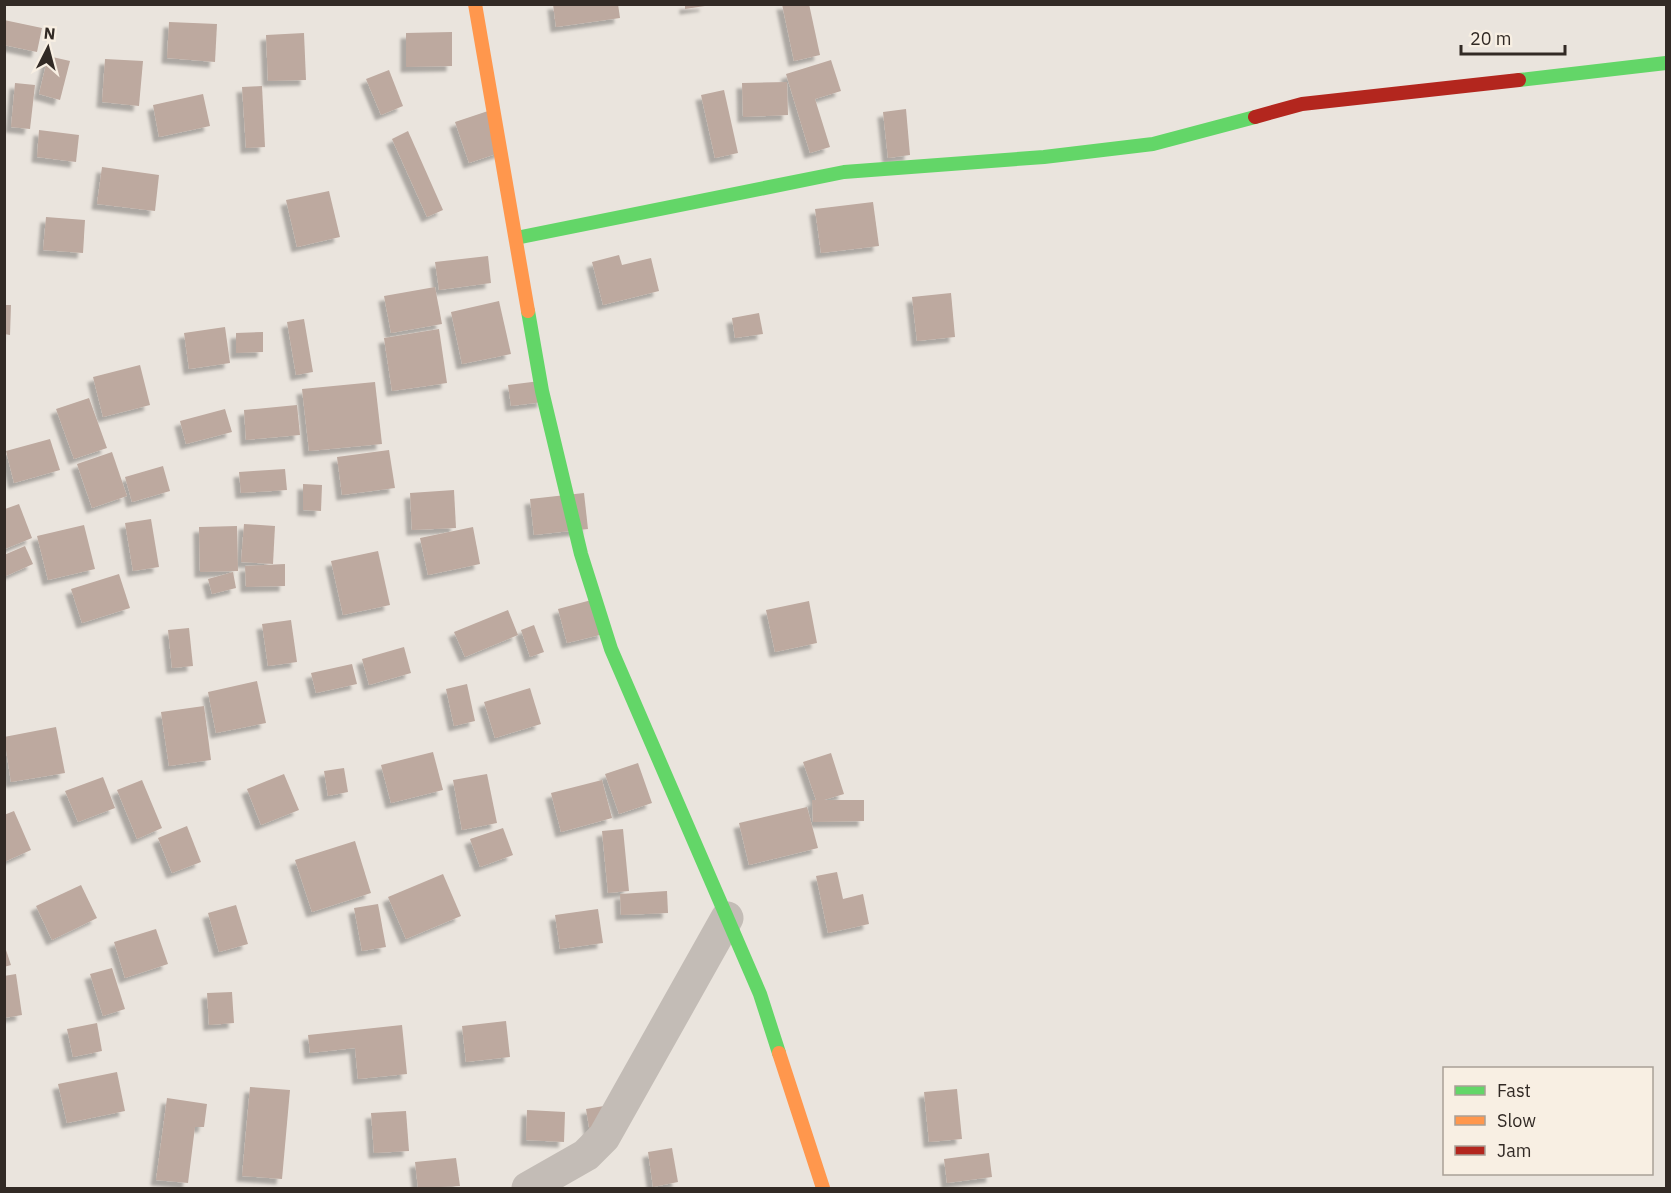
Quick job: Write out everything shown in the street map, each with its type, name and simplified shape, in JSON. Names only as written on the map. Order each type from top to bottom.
[{"type":"street","points":[[476,4],[542,391],[580,555],[611,649],[760,994],[823,1188]]},
{"type":"street","points":[[516,238],[844,171],[1044,157],[1153,144],[1302,104],[1666,63]]},
{"type":"street","points":[[528,1188],[586,1155],[604,1137],[727,918]]},
{"type":"building","points":[[553,4],[618,4],[620,18],[556,27]]},
{"type":"building","points":[[685,4],[705,4],[705,6],[685,9]]},
{"type":"building","points":[[782,4],[809,4],[820,55],[794,61]]},
{"type":"building","points":[[4,20],[42,28],[37,52],[4,45]]},
{"type":"building","points":[[169,22],[217,24],[215,62],[167,58]]},
{"type":"building","points":[[452,32],[452,66],[406,67],[406,33]]},
{"type":"building","points":[[304,33],[306,80],[268,81],[266,35]]},
{"type":"building","points":[[48,56],[70,61],[60,100],[39,94]]},
{"type":"building","points":[[105,59],[143,61],[139,106],[102,102]]},
{"type":"building","points":[[831,60],[841,91],[815,99],[830,147],[810,153],[786,74]]},
{"type":"building","points":[[389,70],[403,106],[381,115],[366,79]]},
{"type":"building","points":[[787,82],[788,115],[743,117],[742,83]]},
{"type":"building","points":[[15,83],[35,85],[30,129],[11,127]]},
{"type":"building","points":[[262,86],[265,147],[246,148],[242,87]]},
{"type":"building","points":[[724,90],[738,153],[715,158],[701,95]]},
{"type":"building","points":[[203,94],[210,126],[159,137],[153,105]]},
{"type":"building","points":[[906,109],[910,155],[888,158],[883,112]]},
{"type":"building","points":[[488,111],[502,152],[469,163],[455,122]]},
{"type":"building","points":[[39,130],[79,135],[76,162],[37,157]]},
{"type":"building","points":[[408,131],[443,210],[427,217],[392,139]]},
{"type":"building","points":[[102,167],[159,175],[155,211],[97,204]]},
{"type":"building","points":[[329,191],[340,237],[297,247],[286,200]]},
{"type":"building","points":[[873,202],[879,246],[821,253],[815,209]]},
{"type":"building","points":[[46,217],[85,220],[83,253],[43,250]]},
{"type":"building","points":[[619,255],[622,265],[651,258],[659,291],[603,305],[592,262]]},
{"type":"building","points":[[488,256],[491,283],[439,290],[435,262]]},
{"type":"building","points":[[435,287],[442,324],[391,333],[384,296]]},
{"type":"building","points":[[951,293],[955,337],[917,341],[912,297]]},
{"type":"building","points":[[499,301],[511,354],[462,364],[451,312]]},
{"type":"building","points":[[4,305],[11,305],[10,335],[4,334]]},
{"type":"building","points":[[759,313],[763,334],[735,338],[732,318]]},
{"type":"building","points":[[304,319],[313,372],[296,375],[287,322]]},
{"type":"building","points":[[225,327],[230,363],[189,369],[184,333]]},
{"type":"building","points":[[439,329],[447,383],[392,391],[384,338]]},
{"type":"building","points":[[263,332],[263,352],[236,353],[236,333]]},
{"type":"building","points":[[140,365],[150,405],[103,417],[93,377]]},
{"type":"building","points":[[540,381],[543,402],[511,406],[508,385]]},
{"type":"building","points":[[375,382],[382,444],[309,451],[302,389]]},
{"type":"building","points":[[89,398],[107,448],[74,459],[56,409]]},
{"type":"building","points":[[297,405],[300,435],[246,440],[244,410]]},
{"type":"building","points":[[225,409],[232,432],[186,444],[180,421]]},
{"type":"building","points":[[50,439],[60,470],[14,483],[6,451]]},
{"type":"building","points":[[389,450],[395,488],[342,495],[337,457]]},
{"type":"building","points":[[112,452],[127,496],[92,508],[77,464]]},
{"type":"building","points":[[163,466],[170,491],[132,502],[125,477]]},
{"type":"building","points":[[285,469],[287,490],[241,493],[239,472]]},
{"type":"building","points":[[303,484],[322,485],[321,511],[303,510]]},
{"type":"building","points":[[454,490],[456,528],[412,530],[410,493]]},
{"type":"building","points":[[584,493],[588,529],[534,535],[530,499]]},
{"type":"building","points":[[19,504],[32,538],[5,549],[5,509]]},
{"type":"building","points":[[151,519],[159,567],[133,571],[125,523]]},
{"type":"building","points":[[244,524],[275,526],[273,564],[241,562]]},
{"type":"building","points":[[84,525],[95,569],[48,580],[37,536]]},
{"type":"building","points":[[237,526],[238,571],[200,572],[199,527]]},
{"type":"building","points":[[473,527],[480,564],[428,575],[420,538]]},
{"type":"building","points":[[25,546],[33,564],[6,576],[4,555]]},
{"type":"building","points":[[378,551],[390,605],[343,615],[331,561]]},
{"type":"building","points":[[285,564],[285,586],[246,587],[245,566]]},
{"type":"building","points":[[233,572],[236,588],[212,594],[208,579]]},
{"type":"building","points":[[119,574],[130,608],[82,623],[71,589]]},
{"type":"building","points":[[595,599],[604,634],[567,643],[558,609]]},
{"type":"building","points":[[809,601],[817,643],[775,652],[766,610]]},
{"type":"building","points":[[508,610],[518,635],[465,657],[454,632]]},
{"type":"building","points":[[291,620],[297,662],[268,666],[262,624]]},
{"type":"building","points":[[534,625],[544,652],[530,657],[521,630]]},
{"type":"building","points":[[189,628],[193,666],[172,668],[168,630]]},
{"type":"building","points":[[404,647],[411,673],[369,685],[362,659]]},
{"type":"building","points":[[352,664],[357,684],[316,693],[311,673]]},
{"type":"building","points":[[257,681],[266,723],[216,733],[208,692]]},
{"type":"building","points":[[467,684],[475,721],[454,726],[446,689]]},
{"type":"building","points":[[530,688],[541,724],[495,738],[484,702]]},
{"type":"building","points":[[204,706],[211,760],[169,766],[161,712]]},
{"type":"building","points":[[56,727],[65,773],[11,782],[4,737]]},
{"type":"building","points":[[433,752],[443,790],[391,803],[381,765]]},
{"type":"building","points":[[831,753],[844,794],[824,800],[864,800],[864,821],[813,822],[812,800],[816,800],[803,762]]},
{"type":"building","points":[[638,763],[652,803],[619,814],[605,774]]},
{"type":"building","points":[[344,768],[348,792],[328,796],[324,771]]},
{"type":"building","points":[[284,774],[299,810],[261,825],[247,789]]},
{"type":"building","points":[[487,774],[497,823],[462,830],[453,780]]},
{"type":"building","points":[[103,777],[115,808],[78,822],[65,791]]},
{"type":"building","points":[[142,780],[162,828],[137,839],[117,790]]},
{"type":"building","points":[[602,780],[612,818],[561,832],[551,793]]},
{"type":"building","points":[[807,807],[818,848],[749,865],[739,823]]},
{"type":"building","points":[[14,811],[31,850],[4,862],[4,815]]},
{"type":"building","points":[[187,826],[201,862],[172,873],[158,838]]},
{"type":"building","points":[[503,828],[513,855],[480,867],[470,839]]},
{"type":"building","points":[[623,829],[629,891],[608,893],[602,831]]},
{"type":"building","points":[[355,841],[371,893],[312,912],[295,860]]},
{"type":"building","points":[[837,872],[843,899],[863,894],[869,924],[828,933],[816,876]]},
{"type":"building","points":[[443,874],[461,916],[406,939],[388,897]]},
{"type":"building","points":[[81,885],[97,918],[52,940],[36,906]]},
{"type":"building","points":[[667,891],[668,913],[621,915],[620,894]]},
{"type":"building","points":[[378,904],[386,947],[362,951],[354,908]]},
{"type":"building","points":[[236,905],[248,944],[219,952],[208,913]]},
{"type":"building","points":[[598,909],[603,943],[560,949],[555,915]]},
{"type":"building","points":[[156,929],[168,964],[125,978],[114,942]]},
{"type":"building","points":[[4,944],[11,965],[4,967]]},
{"type":"building","points":[[112,968],[125,1009],[103,1016],[90,974]]},
{"type":"building","points":[[16,974],[22,1015],[4,1018],[4,976]]},
{"type":"building","points":[[232,992],[234,1023],[209,1025],[207,993]]},
{"type":"building","points":[[506,1021],[510,1057],[466,1062],[462,1026]]},
{"type":"building","points":[[97,1023],[102,1051],[73,1057],[67,1029]]},
{"type":"building","points":[[402,1025],[407,1074],[358,1079],[355,1048],[310,1053],[308,1035]]},
{"type":"building","points":[[117,1072],[125,1111],[67,1123],[58,1084]]},
{"type":"building","points":[[250,1087],[290,1090],[282,1179],[242,1176]]},
{"type":"building","points":[[957,1089],[962,1139],[929,1142],[924,1092]]},
{"type":"building","points":[[167,1098],[207,1104],[204,1127],[195,1127],[188,1183],[156,1180]]},
{"type":"building","points":[[622,1103],[590,1133],[586,1109]]},
{"type":"building","points":[[527,1110],[565,1112],[564,1142],[526,1140]]},
{"type":"building","points":[[406,1111],[409,1151],[374,1153],[371,1113]]},
{"type":"building","points":[[672,1148],[678,1182],[653,1187],[648,1152]]},
{"type":"building","points":[[989,1153],[992,1177],[947,1183],[944,1159]]},
{"type":"building","points":[[456,1158],[460,1186],[418,1188],[415,1162]]},
{"type":"traffic: fast","points":[[1519,80],[1666,63]]},
{"type":"traffic: fast","points":[[516,238],[844,172],[1044,157],[1153,144],[1255,117]]},
{"type":"traffic: fast","points":[[528,311],[542,391],[581,554],[611,649],[760,994],[779,1053]]},
{"type":"traffic: slow","points":[[475,4],[528,311]]},
{"type":"traffic: slow","points":[[779,1053],[823,1188]]},
{"type":"traffic: jam","points":[[1255,117],[1302,104],[1519,80]]}]
